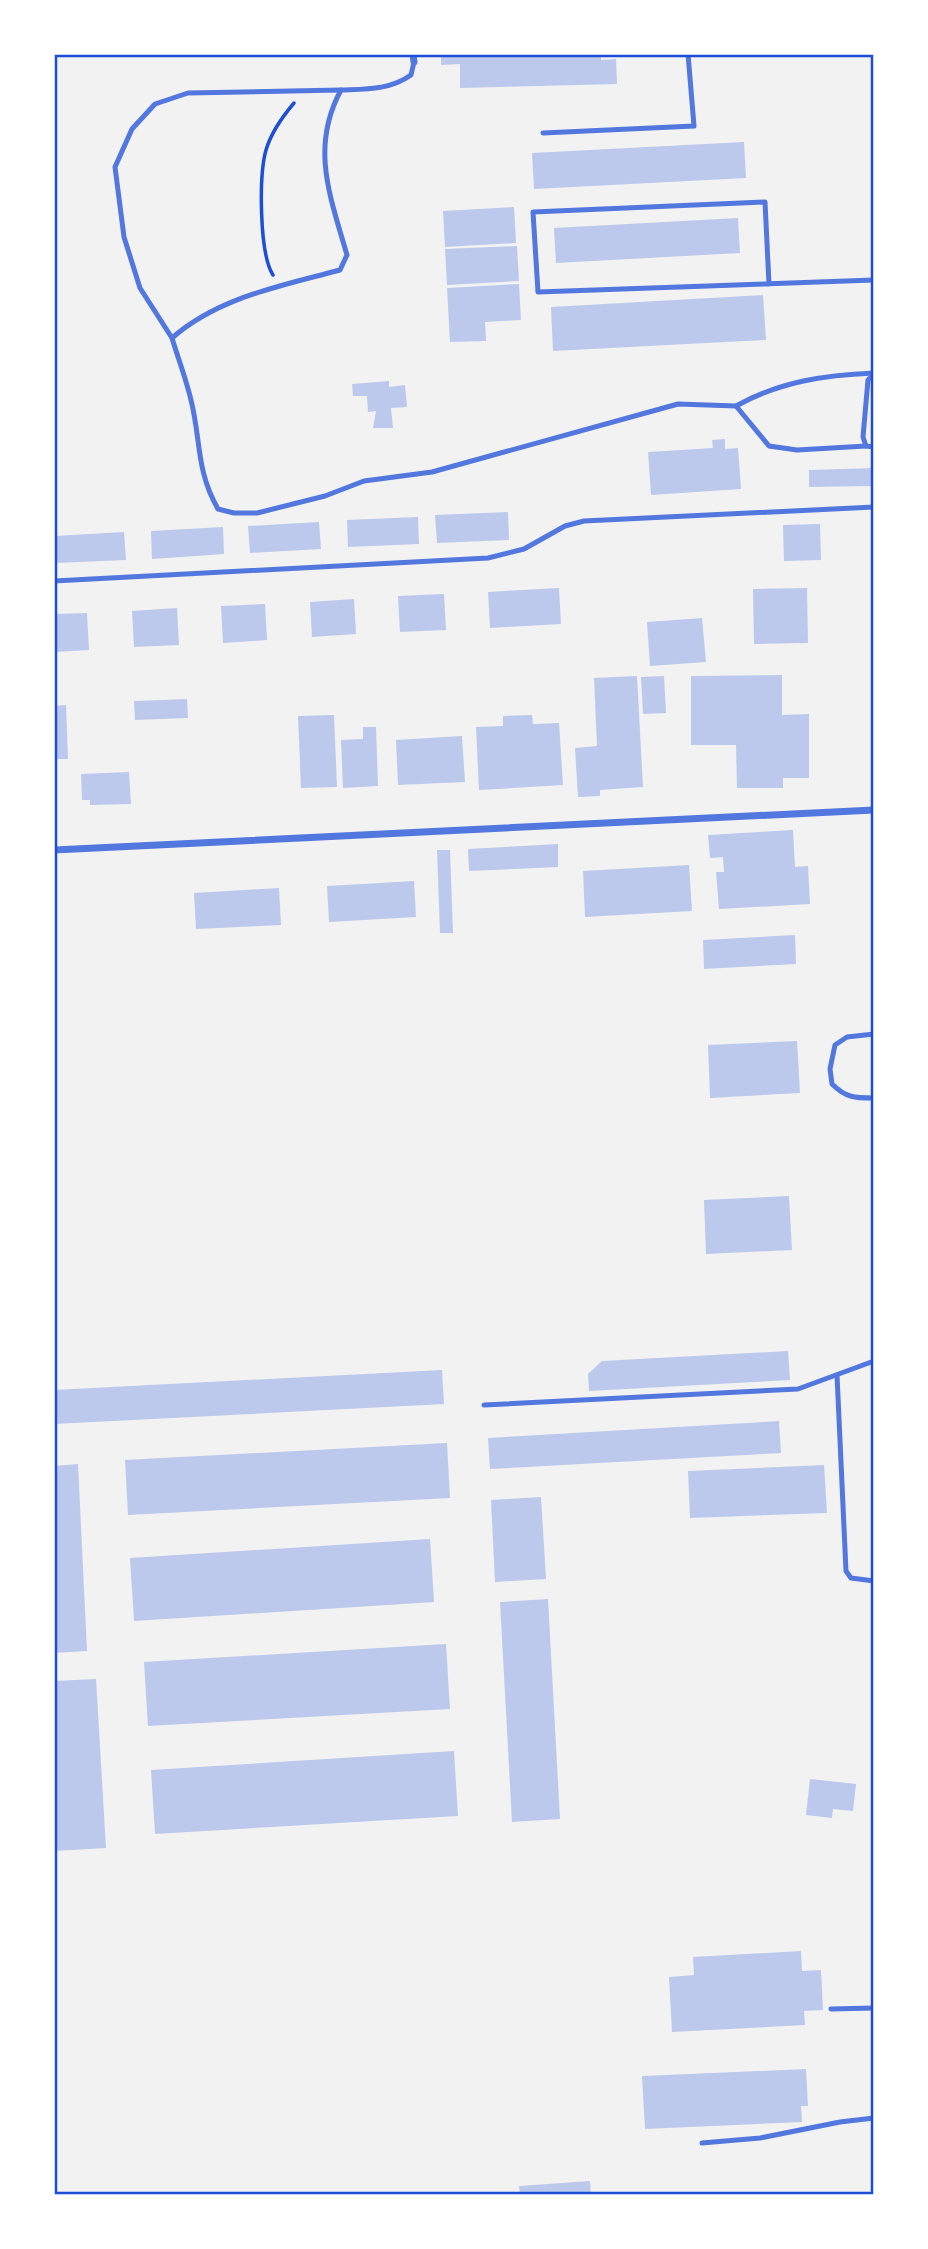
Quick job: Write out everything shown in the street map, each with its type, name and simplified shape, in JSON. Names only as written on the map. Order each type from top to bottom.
[{"type":"street","points":[[54,850],[874,810]]},
{"type":"lane","points":[[543,133],[694,126],[688,54]]},
{"type":"lane","points":[[414,58],[411,75],[401,82],[376,89],[312,88],[188,93],[155,104],[132,129],[115,167],[124,237],[140,288],[172,338],[192,401],[199,460],[206,489],[218,509],[234,513],[257,513],[325,496],[364,481],[432,471],[678,404],[736,406],[764,391],[809,379],[874,374]]},
{"type":"lane","points":[[172,338],[194,319],[243,297],[340,270],[347,255],[325,179],[326,125],[341,90]]},
{"type":"lane","points":[[769,284],[765,202],[533,212],[538,292],[769,284],[874,280]]},
{"type":"lane","points":[[866,446],[863,437],[867,391],[869,380],[874,374]]},
{"type":"lane","points":[[736,406],[769,446],[797,450],[874,447]]},
{"type":"lane","points":[[54,581],[488,558],[524,549],[565,526],[584,521],[874,508]]},
{"type":"lane","points":[[874,1034],[847,1037],[835,1045],[830,1069],[832,1084],[842,1094],[851,1099],[874,1098]]},
{"type":"lane","points":[[484,1405],[798,1389],[874,1361]]},
{"type":"lane","points":[[837,1375],[846,1571],[851,1578],[874,1581]]},
{"type":"lane","points":[[831,2009],[874,2008]]},
{"type":"lane","points":[[702,2143],[760,2138],[874,2118]]},
{"type":"path","points":[[284,285],[272,273],[267,256],[263,176],[267,150],[276,128],[292,104],[312,88]]},
{"type":"building","points":[[441,54],[601,54],[601,60],[616,59],[617,84],[460,88],[460,64],[441,65]]},
{"type":"building","points":[[744,142],[746,178],[534,189],[532,153]]},
{"type":"building","points":[[514,207],[516,243],[445,247],[443,211]]},
{"type":"building","points":[[738,218],[740,253],[556,263],[554,228]]},
{"type":"building","points":[[517,246],[519,281],[447,285],[445,249]]},
{"type":"building","points":[[519,284],[521,320],[485,322],[486,341],[450,342],[447,288]]},
{"type":"building","points":[[763,295],[766,340],[553,351],[551,307]]},
{"type":"building","points":[[389,381],[389,387],[405,385],[407,407],[391,408],[393,428],[373,428],[376,411],[368,412],[367,396],[353,396],[352,384]]},
{"type":"building","points":[[725,439],[725,449],[738,448],[741,489],[651,495],[648,452],[713,448],[712,440]]},
{"type":"building","points":[[874,468],[874,486],[809,487],[809,470]]},
{"type":"building","points":[[508,512],[509,540],[437,543],[435,515]]},
{"type":"building","points":[[418,517],[419,544],[348,547],[347,520]]},
{"type":"building","points":[[319,522],[321,549],[250,553],[248,526]]},
{"type":"building","points":[[820,524],[821,560],[784,561],[783,525]]},
{"type":"building","points":[[223,527],[224,554],[152,559],[151,531]]},
{"type":"building","points":[[124,532],[126,560],[54,563],[54,536]]},
{"type":"building","points":[[559,588],[561,624],[490,628],[488,592]]},
{"type":"building","points":[[807,588],[808,643],[754,644],[753,589]]},
{"type":"building","points":[[444,594],[446,630],[400,632],[398,596]]},
{"type":"building","points":[[354,599],[356,634],[312,637],[310,602]]},
{"type":"building","points":[[265,604],[267,640],[223,643],[221,606]]},
{"type":"building","points":[[177,608],[179,645],[134,647],[132,611]]},
{"type":"building","points":[[87,613],[89,650],[54,652],[54,614]]},
{"type":"building","points":[[702,618],[706,662],[650,666],[647,622]]},
{"type":"building","points":[[782,675],[782,715],[809,714],[809,778],[783,778],[783,788],[737,788],[736,745],[691,745],[691,676]]},
{"type":"building","points":[[637,676],[643,787],[600,790],[600,796],[578,797],[575,748],[597,746],[594,678]]},
{"type":"building","points":[[664,676],[666,713],[643,714],[641,677]]},
{"type":"building","points":[[187,699],[188,718],[135,720],[134,701]]},
{"type":"building","points":[[66,705],[68,759],[54,759],[54,706]]},
{"type":"building","points":[[334,715],[337,787],[301,788],[298,716]]},
{"type":"building","points":[[532,715],[533,724],[559,723],[563,785],[479,790],[476,727],[503,726],[503,716]]},
{"type":"building","points":[[363,727],[376,727],[378,786],[343,788],[341,740],[363,739]]},
{"type":"building","points":[[462,736],[465,782],[398,785],[396,740]]},
{"type":"building","points":[[129,772],[131,804],[90,805],[90,800],[82,800],[81,774]]},
{"type":"building","points":[[793,830],[795,867],[808,866],[810,904],[719,909],[716,872],[724,872],[723,857],[710,858],[708,835]]},
{"type":"building","points":[[558,844],[558,867],[469,871],[468,849]]},
{"type":"building","points":[[437,850],[450,850],[453,933],[440,933]]},
{"type":"building","points":[[689,865],[692,911],[585,917],[583,871]]},
{"type":"building","points":[[414,881],[416,917],[329,922],[327,886]]},
{"type":"building","points":[[279,888],[281,925],[196,929],[194,893]]},
{"type":"building","points":[[795,935],[796,964],[704,969],[703,940]]},
{"type":"building","points":[[797,1041],[800,1093],[710,1098],[708,1045]]},
{"type":"building","points":[[789,1196],[792,1250],[706,1254],[704,1200]]},
{"type":"building","points":[[788,1351],[790,1380],[589,1391],[588,1374],[602,1361]]},
{"type":"building","points":[[442,1370],[444,1404],[54,1424],[54,1390]]},
{"type":"building","points":[[779,1421],[781,1453],[490,1469],[488,1438]]},
{"type":"building","points":[[447,1443],[450,1498],[128,1515],[125,1460]]},
{"type":"building","points":[[78,1464],[87,1651],[54,1653],[54,1466]]},
{"type":"building","points":[[824,1465],[827,1513],[690,1518],[688,1471]]},
{"type":"building","points":[[541,1497],[546,1579],[495,1582],[491,1500]]},
{"type":"building","points":[[430,1539],[434,1602],[134,1621],[130,1558]]},
{"type":"building","points":[[548,1599],[560,1819],[512,1822],[500,1602]]},
{"type":"building","points":[[446,1644],[450,1709],[148,1726],[144,1662]]},
{"type":"building","points":[[96,1679],[106,1848],[54,1851],[54,1681]]},
{"type":"building","points":[[454,1751],[458,1816],[155,1834],[151,1770]]},
{"type":"building","points":[[810,1779],[856,1784],[853,1811],[833,1809],[832,1818],[806,1815]]},
{"type":"building","points":[[801,1951],[802,1971],[821,1970],[823,2010],[804,2011],[805,2025],[672,2032],[669,1977],[694,1975],[693,1957]]},
{"type":"building","points":[[806,2069],[808,2106],[801,2106],[802,2122],[645,2129],[642,2076]]},
{"type":"building","points":[[590,2181],[591,2195],[520,2195],[519,2186]]}]
